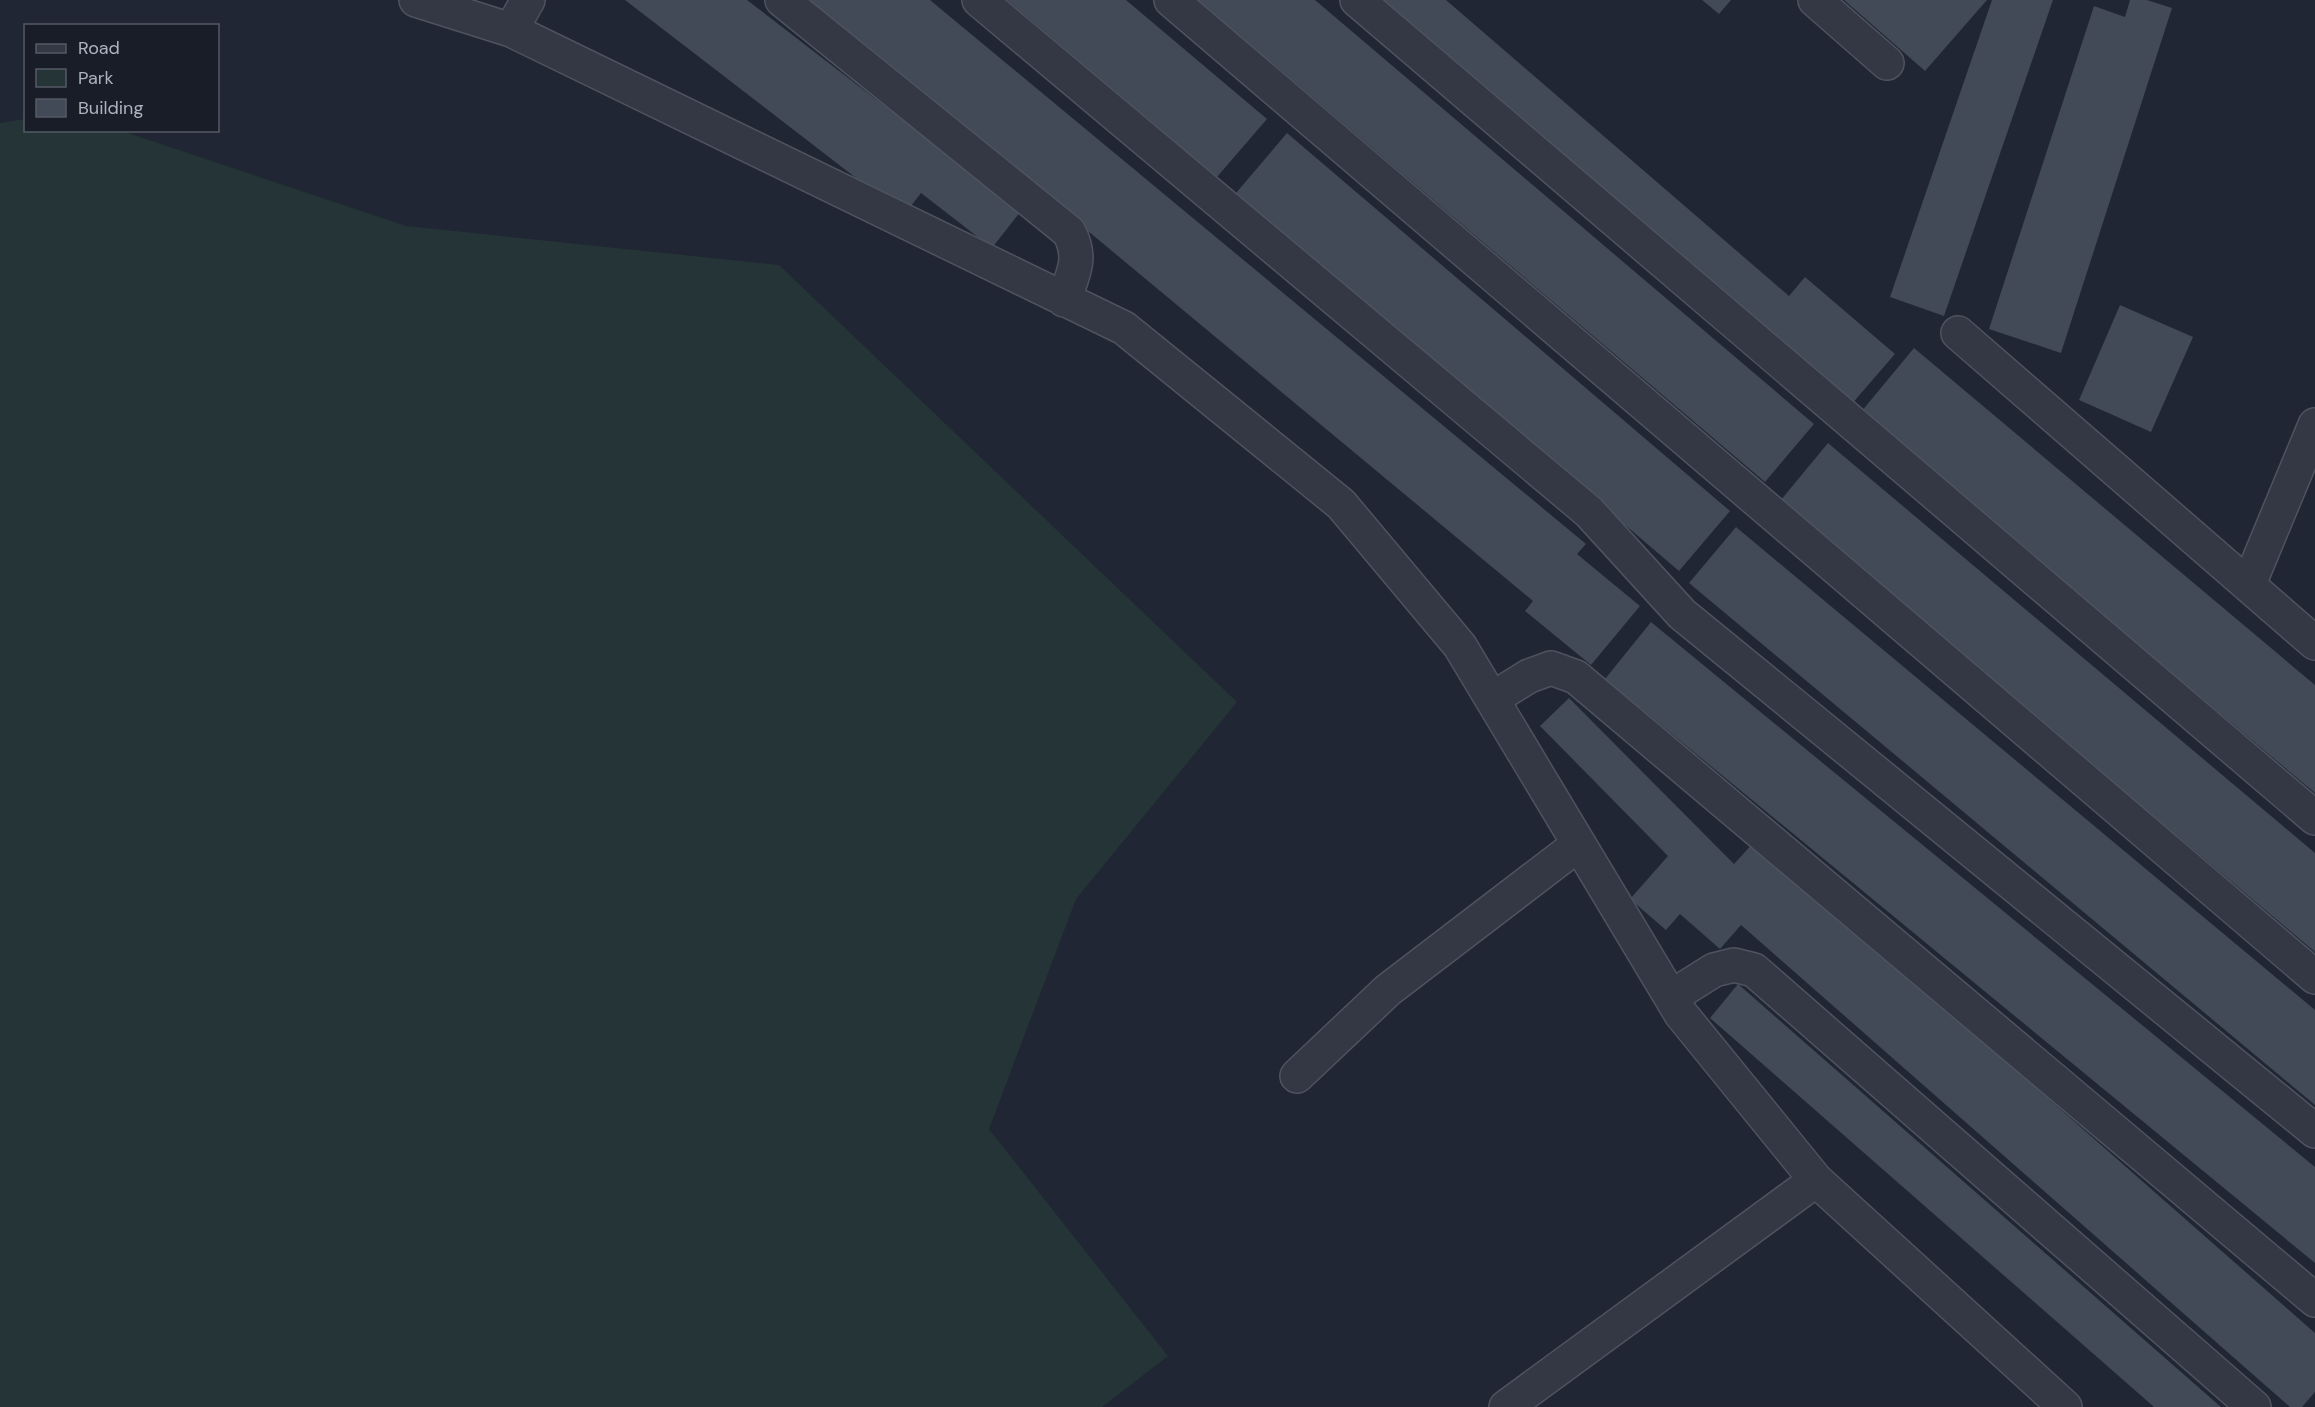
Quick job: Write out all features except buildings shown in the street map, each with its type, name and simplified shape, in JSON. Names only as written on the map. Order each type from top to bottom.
[{"type":"street","points":[[416,0],[511,30],[1124,328],[1341,504],[1460,646],[1681,1014],[1816,1180],[2065,1407]]},
{"type":"street","points":[[511,30],[528,0]]},
{"type":"street","points":[[782,0],[1069,232],[1076,247],[1076,262],[1064,300]]},
{"type":"street","points":[[979,0],[1589,512],[1682,614],[2315,1131]]},
{"type":"street","points":[[1171,0],[2315,976]]},
{"type":"street","points":[[1357,0],[2315,818]]},
{"type":"street","points":[[1815,0],[1887,63]]},
{"type":"street","points":[[1958,333],[2315,643]]},
{"type":"street","points":[[2249,584],[2315,425]]},
{"type":"street","points":[[1492,699],[1529,676],[1551,668],[1576,677],[2315,1300]]},
{"type":"street","points":[[1297,1076],[1388,990],[1579,844]]},
{"type":"street","points":[[1671,997],[1714,970],[1734,965],[1754,970],[2254,1407]]},
{"type":"street","points":[[1506,1407],[1816,1180]]},
{"type":"green space","points":[[24,119],[24,132],[125,132],[406,226],[779,265],[1237,702],[1076,899],[989,1129],[1168,1356],[1102,1407],[0,1407],[0,123]]}]
